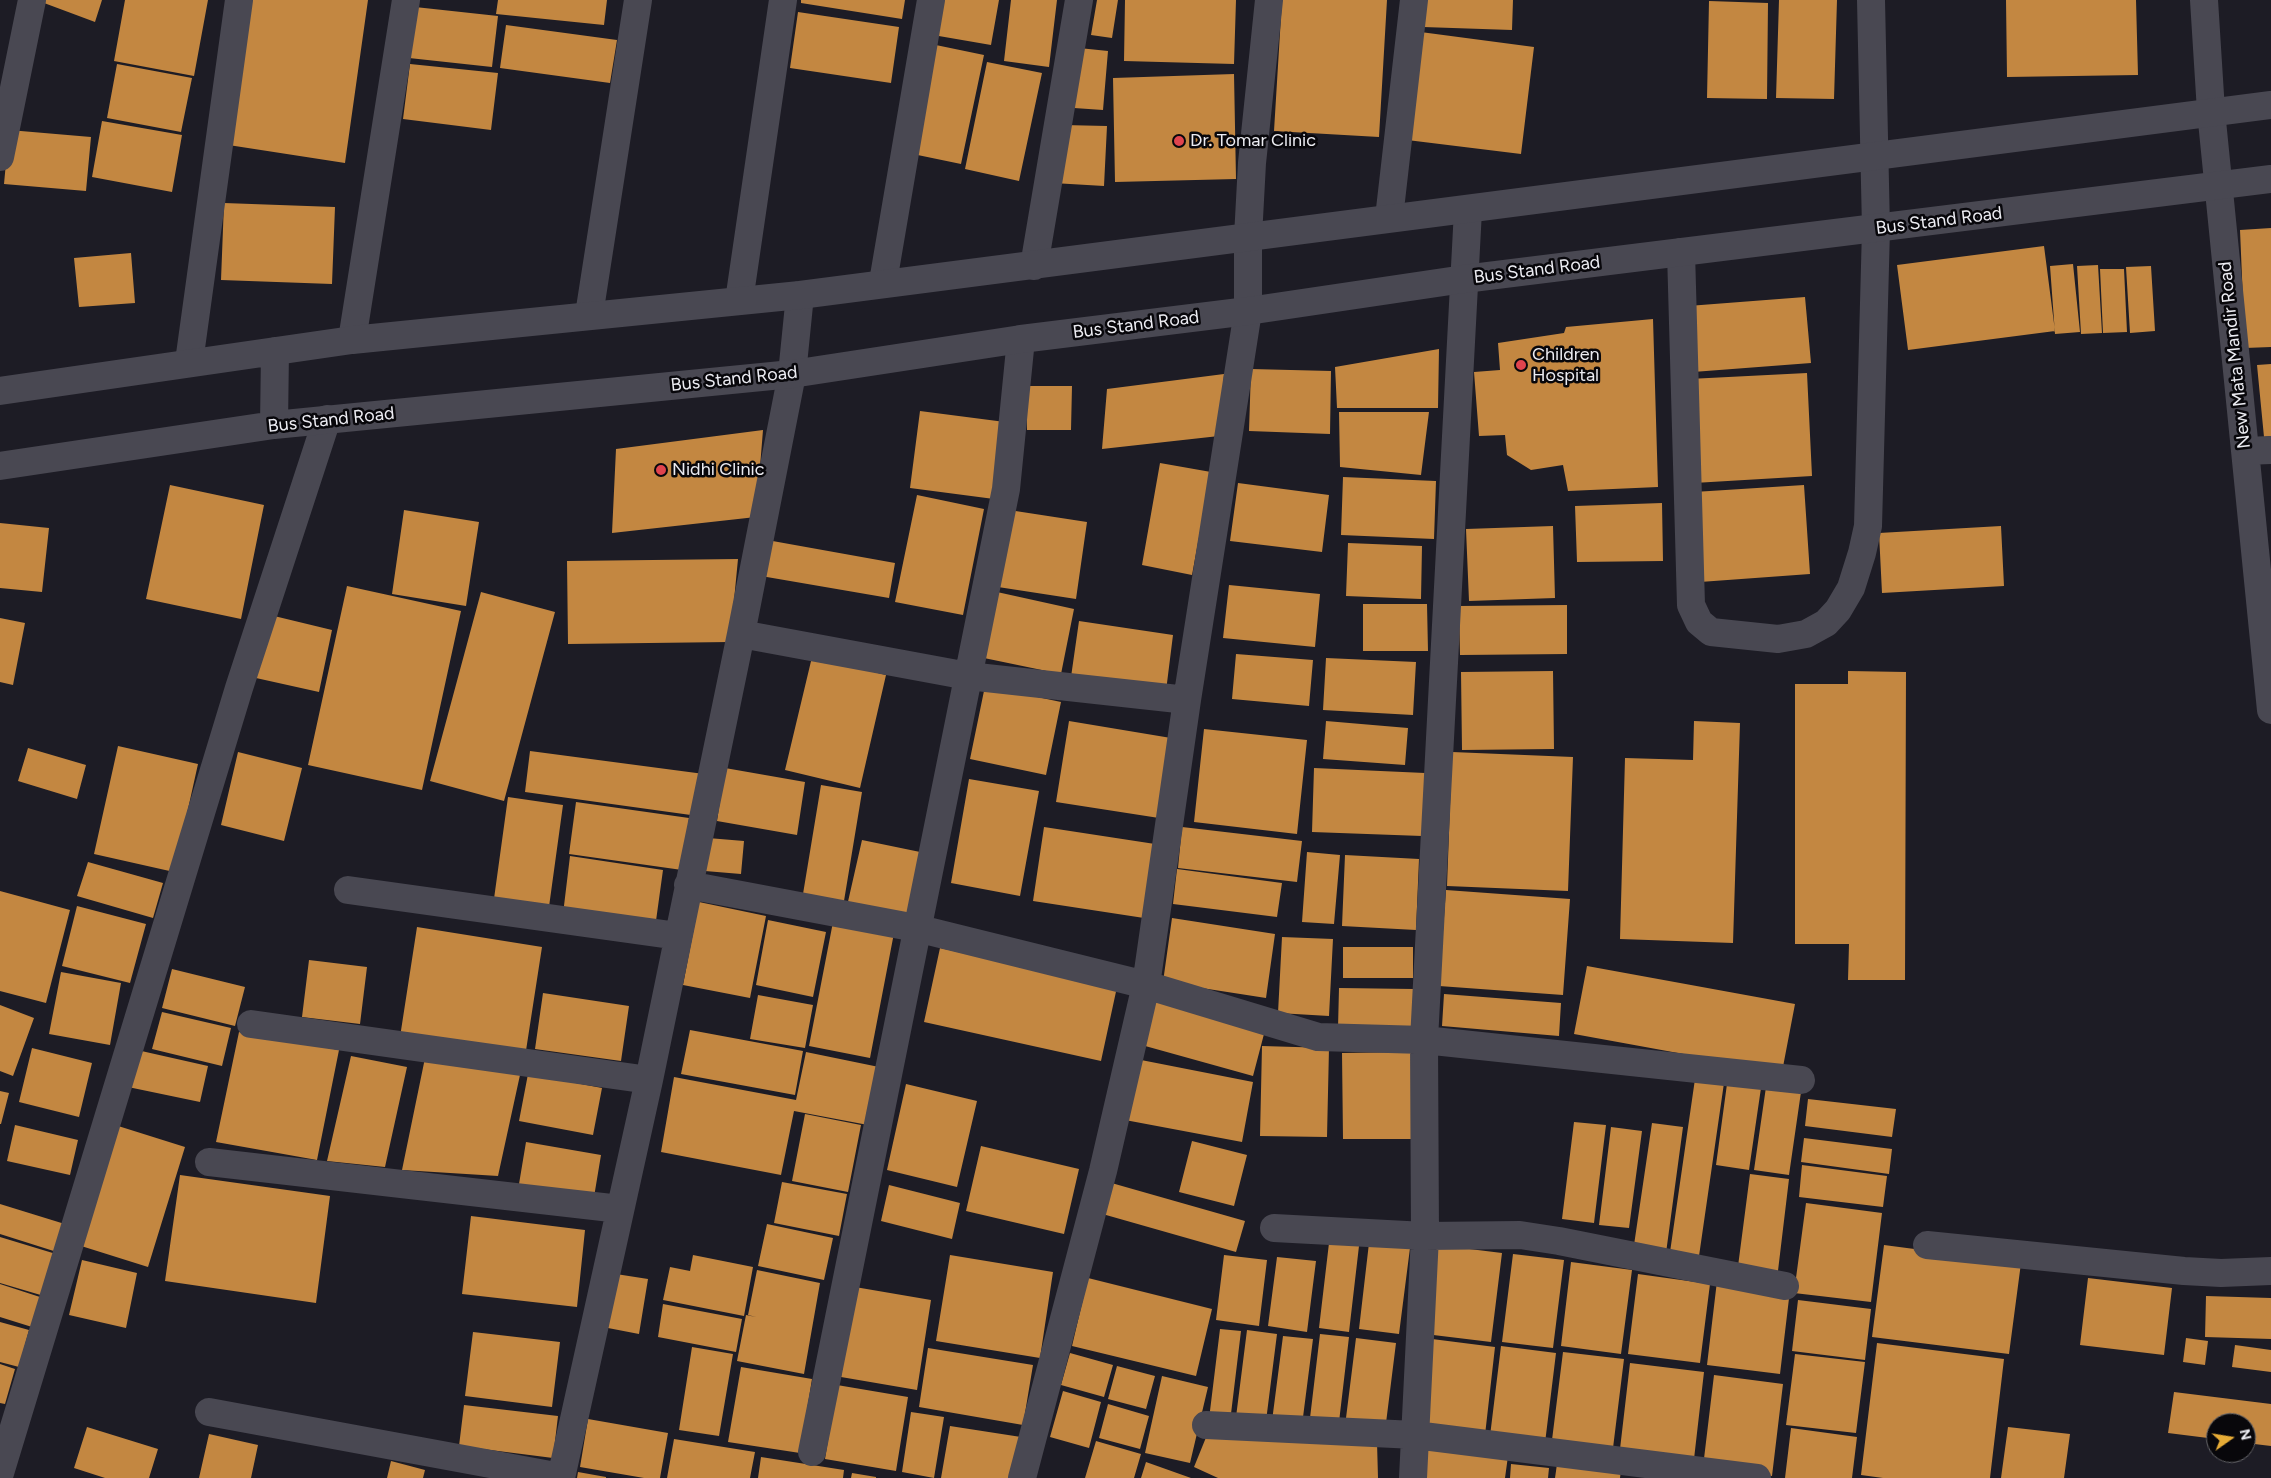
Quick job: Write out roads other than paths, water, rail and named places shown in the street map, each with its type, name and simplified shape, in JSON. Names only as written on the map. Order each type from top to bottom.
[{"type":"street","points":[[0,157],[32,0]]},
{"type":"street","points":[[189,362],[239,0]]},
{"type":"street","points":[[352,340],[406,0]]},
{"type":"street","points":[[589,315],[638,0]]},
{"type":"street","points":[[739,301],[783,0]]},
{"type":"street","points":[[883,282],[931,0]]},
{"type":"street","points":[[1034,266],[1079,0]]},
{"type":"street","points":[[1022,1478],[1103,1171],[1146,985],[1187,700],[1248,311],[1248,237],[1252,163],[1269,0]]},
{"type":"street","points":[[1390,218],[1414,0]]},
{"type":"street","points":[[1681,252],[1691,605],[1699,622],[1711,632],[1778,639],[1806,634],[1826,623],[1838,610],[1851,588],[1868,526],[1876,229],[1871,0]]},
{"type":"street","name":"New Mata Mandir Road","points":[[2204,0],[2218,185],[2258,450],[2271,710]]},
{"type":"street","points":[[0,390],[352,340],[800,295],[883,282],[1034,266],[2211,111],[2271,105]]},
{"type":"street","name":"Bus Stand Road","points":[[0,466],[274,425],[792,374],[1021,339],[1248,311],[1464,279],[2271,179]]},
{"type":"street","points":[[1413,1478],[1425,1236],[1424,1040],[1468,210]]},
{"type":"street","points":[[209,1412],[561,1477],[649,1080],[741,634],[792,374],[800,295]]},
{"type":"street","points":[[812,1452],[916,928],[1006,489],[1021,339]]},
{"type":"street","points":[[274,425],[275,351]]},
{"type":"street","points":[[0,1473],[239,688],[327,420]]},
{"type":"street","points":[[741,634],[968,676],[1187,700]]},
{"type":"street","points":[[688,885],[916,928],[1146,985],[1318,1037],[1424,1040],[1801,1080]]},
{"type":"street","points":[[348,890],[678,936]]},
{"type":"street","points":[[251,1024],[649,1080]]},
{"type":"street","points":[[209,1162],[620,1209]]},
{"type":"street","points":[[1274,1228],[1425,1236],[1520,1236],[1560,1241],[1785,1286]]},
{"type":"street","points":[[1927,1245],[2184,1271],[2221,1273],[2271,1271]]},
{"type":"street","points":[[1206,1425],[1415,1435],[1757,1478]]},
{"type":"place","name":"Dr. Tomar Clinic","points":[[1179,141]]},
{"type":"place","name":"Children Hospital","points":[[1521,365]]},
{"type":"place","name":"Nidhi Clinic","points":[[661,470]]}]
